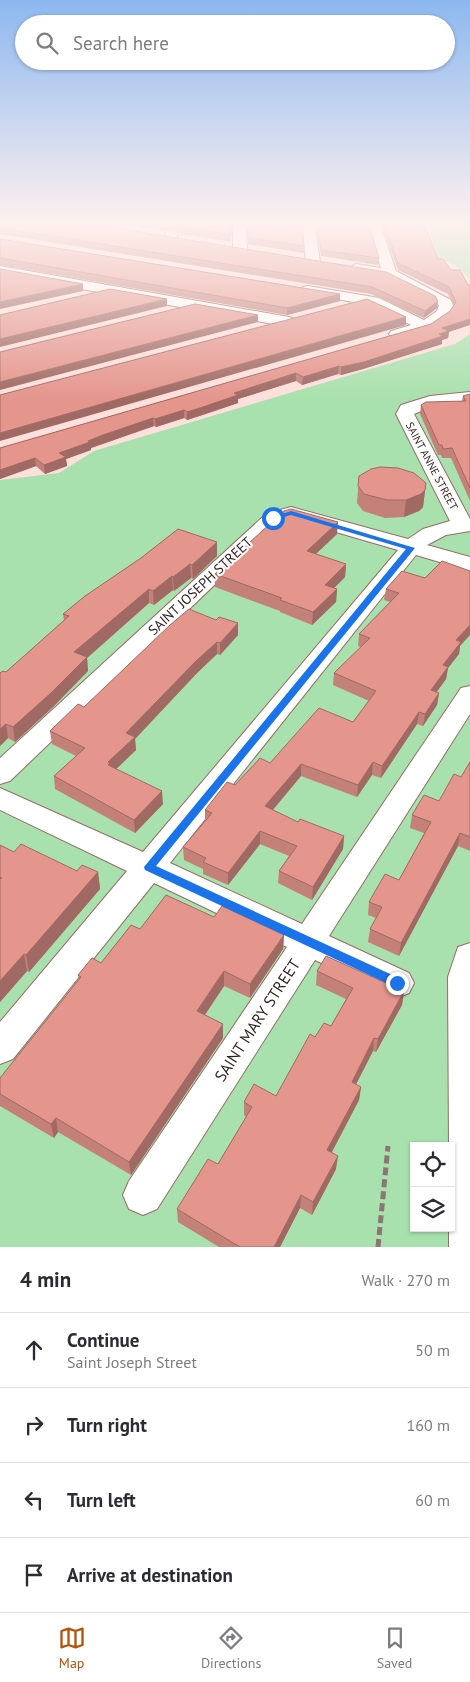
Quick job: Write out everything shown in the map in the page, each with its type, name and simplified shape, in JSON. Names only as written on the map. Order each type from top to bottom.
[{"type":"street","points":[[68,282],[289,322]]},
{"type":"street","points":[[378,340],[425,326],[443,314],[447,308],[446,303],[410,282]]},
{"type":"street","points":[[290,287],[374,301],[425,326]]},
{"type":"street","points":[[75,299],[112,290]]},
{"type":"street","points":[[332,310],[367,300]]},
{"type":"street","points":[[160,314],[198,305]]},
{"type":"street","points":[[250,332],[306,317]]},
{"type":"street","name":"SAINT ANNE STREET","points":[[466,526],[405,414],[407,409],[430,401],[470,397]]},
{"type":"street","name":"SAINT JOSEPH STREET","points":[[0,774],[273,518],[291,513],[470,564]]},
{"type":"street","points":[[0,1048],[418,540],[444,528],[466,526]]},
{"type":"street","name":"SAINT MARY STREET","points":[[143,1195],[470,694]]},
{"type":"street","points":[[0,798],[397,983]]},
{"type":"street","points":[[470,957],[465,977],[470,1247]]},
{"type":"path","points":[[378,1247],[388,1146]]},
{"type":"green space","points":[[470,334],[470,1247],[0,1247],[0,480],[59,473],[94,451],[455,344]]},
{"type":"building","points":[[0,282],[73,282],[83,284],[0,302]]},
{"type":"building","points":[[139,282],[267,282],[340,294],[287,308]]},
{"type":"building","points":[[342,282],[407,282],[435,296],[438,301],[425,311],[372,287]]},
{"type":"building","points":[[439,282],[467,282],[470,285],[470,319],[442,328],[449,331],[439,334],[443,336],[364,362],[339,366],[303,377],[296,373],[234,393],[238,395],[203,407],[153,418],[103,435],[88,441],[90,442],[59,453],[66,457],[44,465],[35,458],[0,470],[0,448],[431,324],[450,311],[456,302],[449,287]]},
{"type":"building","points":[[110,289],[167,299],[0,339],[0,315]]},
{"type":"building","points":[[367,299],[406,317],[0,433],[0,395]]},
{"type":"building","points":[[195,304],[258,315],[0,382],[0,352]]},
{"type":"building","points":[[470,394],[470,488],[452,448],[443,449],[442,445],[439,445],[421,405],[426,402],[466,401],[463,396]]},
{"type":"building","points":[[380,467],[398,468],[414,473],[426,483],[425,490],[421,494],[406,500],[387,500],[364,494],[358,486],[359,476],[371,469]]},
{"type":"building","points":[[291,509],[338,522],[307,551],[346,564],[325,585],[337,589],[313,612],[280,600],[282,598],[215,574],[284,511]]},
{"type":"building","points":[[178,529],[217,542],[192,565],[190,564],[172,576],[153,591],[149,589],[74,652],[87,657],[13,727],[6,724],[0,729],[0,673],[6,672],[69,616],[63,614],[85,596],[141,558]]},
{"type":"building","points":[[442,561],[470,571],[470,625],[456,640],[461,642],[443,665],[448,667],[431,690],[439,693],[425,714],[419,712],[382,766],[373,762],[358,785],[301,764],[265,806],[298,822],[300,819],[344,836],[313,887],[279,871],[297,846],[260,831],[228,873],[203,862],[206,858],[183,847],[212,813],[205,810],[227,782],[235,785],[260,758],[270,763],[319,708],[353,722],[376,691],[334,673],[370,638],[359,634],[399,593],[386,589],[402,571],[425,578]]},
{"type":"building","points":[[189,609],[216,620],[219,617],[238,623],[220,643],[217,642],[196,661],[126,733],[135,737],[108,762],[110,763],[108,765],[162,791],[134,820],[54,776],[85,748],[50,731],[78,704],[84,707]]},
{"type":"building","points":[[470,762],[470,837],[460,833],[401,943],[370,929],[382,907],[369,902],[385,874],[399,880],[431,822],[412,815],[424,795],[439,801],[454,774],[461,777]]},
{"type":"building","points":[[21,844],[77,871],[82,865],[98,872],[26,955],[24,954],[0,981],[0,879],[2,878],[0,877],[0,845],[14,852]]},
{"type":"building","points":[[166,895],[214,917],[222,906],[284,935],[250,984],[224,971],[197,1011],[223,1024],[129,1162],[56,1118],[51,1124],[0,1094],[0,1078],[81,977],[78,975],[92,958],[101,963],[131,925],[140,929]]},
{"type":"building","points":[[326,956],[404,991],[378,1039],[374,1038],[352,1082],[361,1087],[327,1150],[338,1156],[313,1202],[301,1195],[274,1247],[240,1247],[177,1209],[208,1159],[218,1164],[252,1107],[244,1102],[254,1084],[276,1096],[310,1034],[315,1037],[324,1023],[331,1026],[353,988],[317,971]]},
{"type":"route","points":[[273,518],[291,513],[411,548],[149,867],[397,983]]}]
